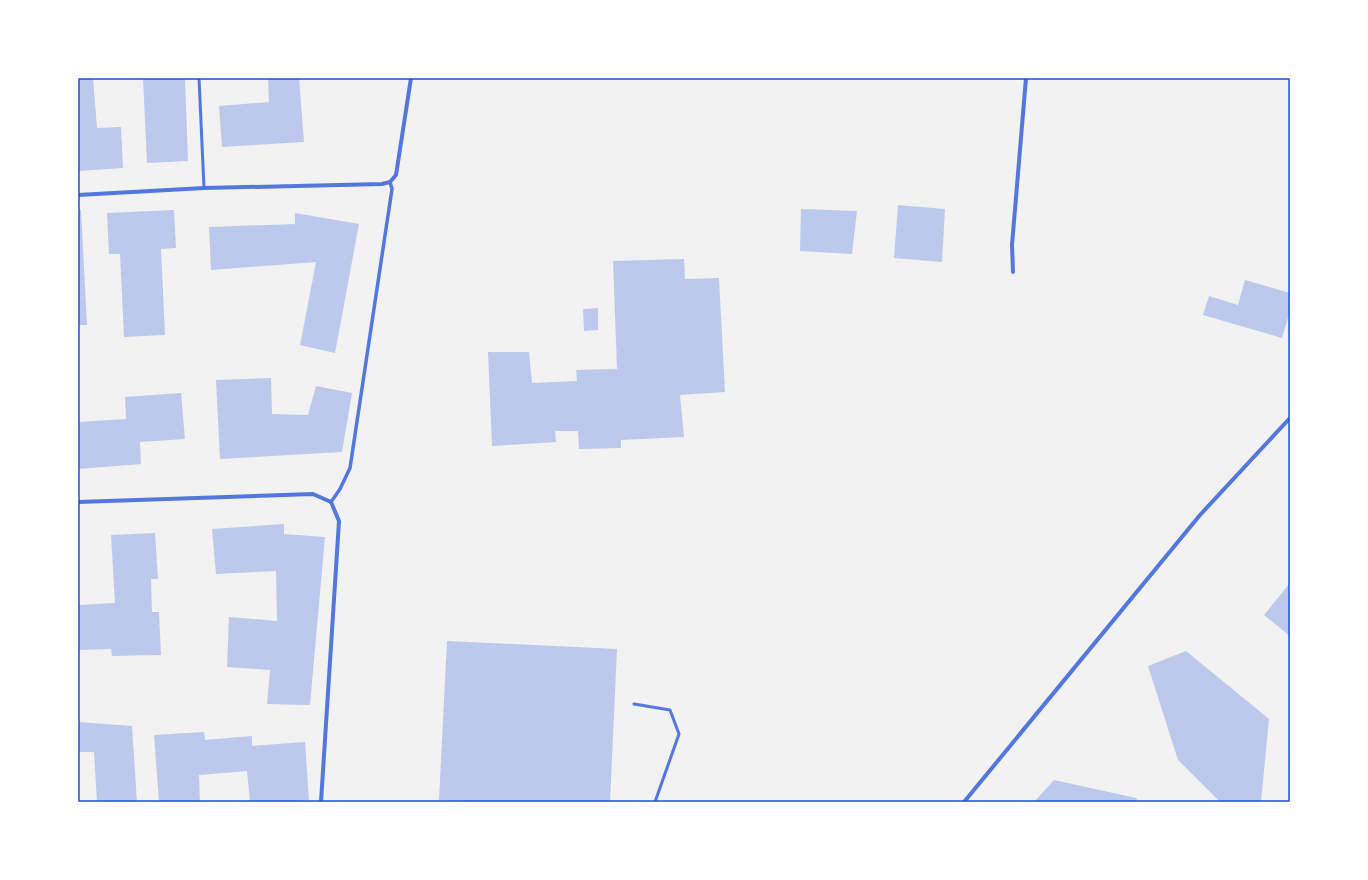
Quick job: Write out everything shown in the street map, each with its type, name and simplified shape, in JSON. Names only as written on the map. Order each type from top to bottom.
[{"type":"street","points":[[78,195],[204,188],[364,185],[390,182],[396,175],[411,78]]},
{"type":"street","points":[[1013,272],[1012,245],[1026,78]]},
{"type":"street","points":[[330,502],[340,488],[350,468],[392,189],[390,182]]},
{"type":"street","points":[[964,802],[1200,515],[1290,418]]},
{"type":"street","points":[[78,502],[313,494],[330,502],[339,521],[321,802]]},
{"type":"lane","points":[[199,78],[204,188]]},
{"type":"lane","points":[[634,704],[670,710],[679,734],[655,802]]},
{"type":"building","points":[[78,78],[93,78],[97,128],[121,127],[123,168],[78,171]]},
{"type":"building","points":[[143,78],[185,78],[188,161],[147,163]]},
{"type":"building","points":[[268,78],[299,78],[304,142],[222,147],[219,106],[269,102]]},
{"type":"building","points":[[898,205],[945,209],[942,262],[894,258]]},
{"type":"building","points":[[801,209],[857,211],[852,254],[800,251]]},
{"type":"building","points":[[78,210],[81,210],[87,325],[78,325]]},
{"type":"building","points":[[174,210],[176,248],[161,249],[165,335],[124,337],[120,254],[109,254],[107,213]]},
{"type":"building","points":[[295,213],[359,224],[335,353],[300,345],[316,262],[211,270],[209,227],[295,224]]},
{"type":"building","points":[[684,259],[685,279],[719,278],[725,392],[680,395],[684,437],[621,440],[621,448],[579,449],[578,431],[555,431],[556,442],[492,446],[488,352],[529,352],[532,383],[577,381],[576,370],[617,369],[613,261]]},
{"type":"building","points":[[1245,280],[1290,293],[1290,311],[1282,338],[1203,315],[1209,296],[1238,305]]},
{"type":"building","points":[[598,308],[598,330],[584,331],[583,309]]},
{"type":"building","points":[[271,378],[272,414],[308,415],[316,386],[352,393],[342,452],[220,459],[216,380]]},
{"type":"building","points":[[181,393],[185,439],[140,442],[141,464],[78,469],[78,422],[126,419],[125,397]]},
{"type":"building","points":[[284,524],[284,534],[325,537],[310,705],[267,704],[270,670],[227,667],[229,617],[277,621],[276,571],[216,574],[212,529]]},
{"type":"building","points":[[155,533],[158,579],[151,579],[152,612],[159,612],[161,655],[112,656],[111,649],[78,650],[78,605],[115,603],[111,535]]},
{"type":"building","points":[[1290,583],[1290,636],[1264,615]]},
{"type":"building","points":[[447,641],[617,649],[610,802],[488,802],[439,800]]},
{"type":"building","points":[[1186,651],[1269,719],[1261,802],[1220,802],[1178,760],[1148,666]]},
{"type":"building","points":[[78,722],[132,726],[137,802],[97,802],[94,752],[78,752]]},
{"type":"building","points":[[204,732],[205,740],[252,736],[252,746],[305,742],[309,800],[250,802],[247,771],[199,775],[200,802],[159,802],[154,735]]},
{"type":"building","points":[[1054,780],[1136,798],[1139,802],[1034,802]]}]
